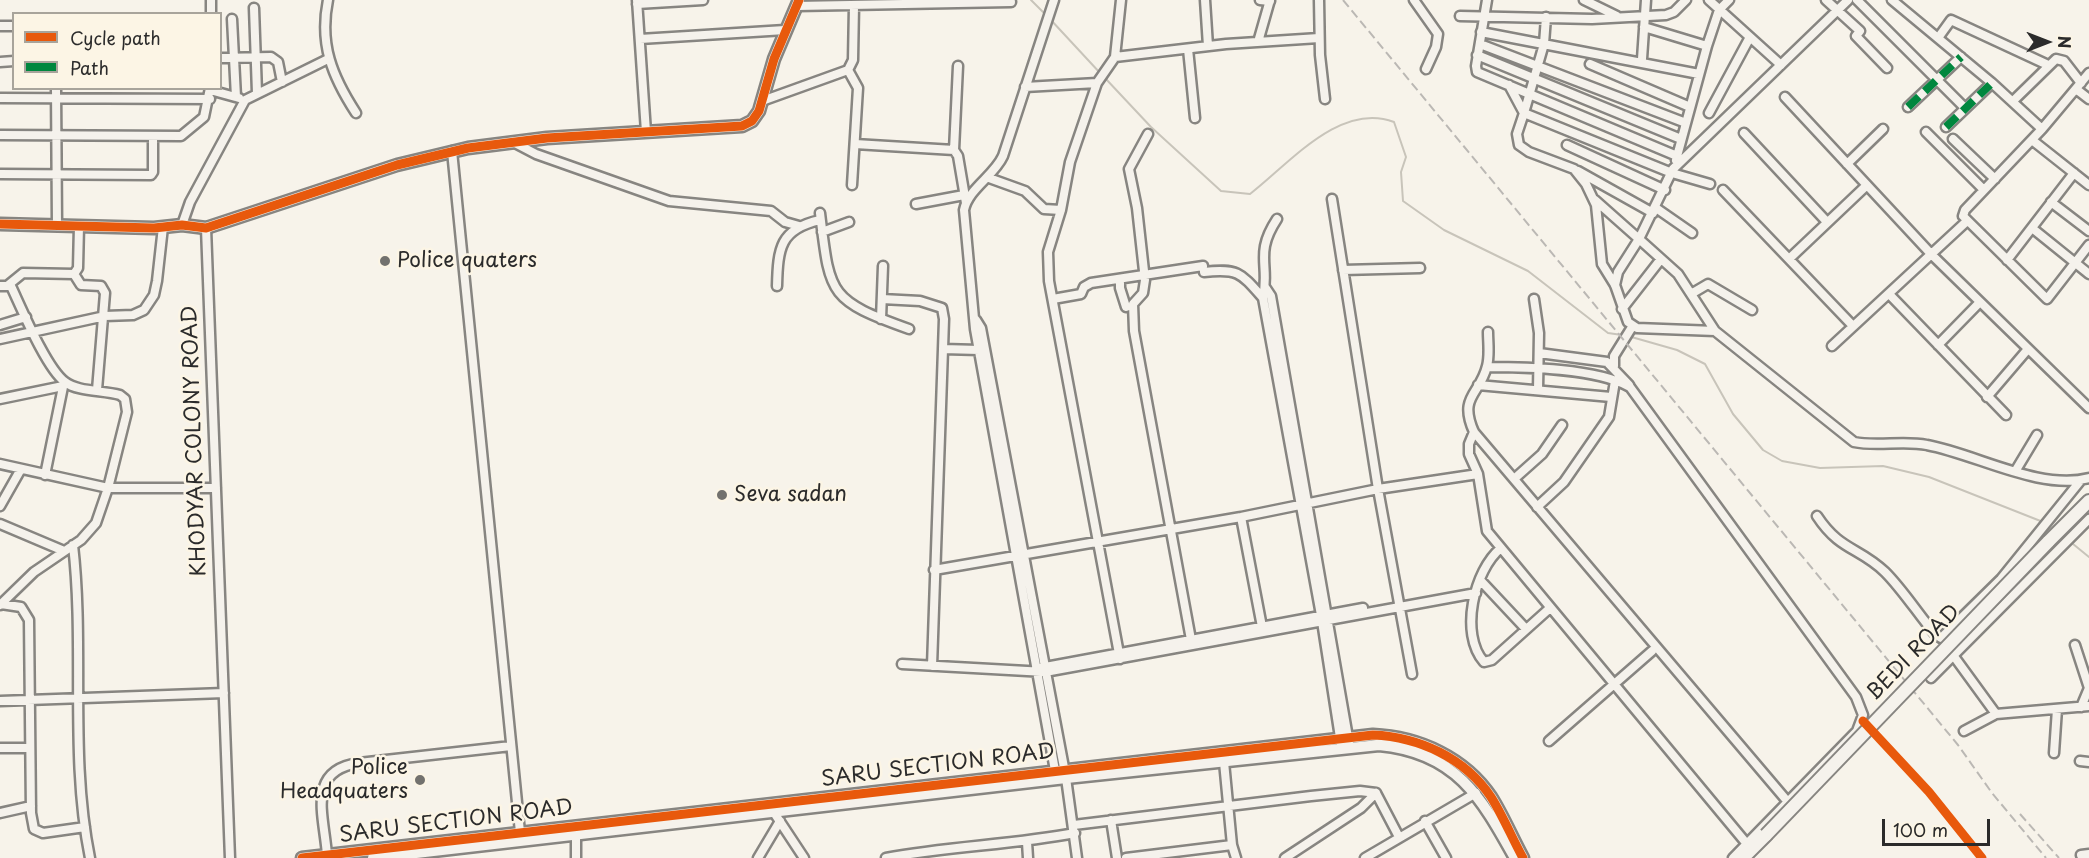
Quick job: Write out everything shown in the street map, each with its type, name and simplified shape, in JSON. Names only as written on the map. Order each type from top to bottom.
[{"type":"main road","name":"BEDI ROAD","points":[[1743,858],[2089,501]]},
{"type":"street","points":[[328,0],[324,29],[328,59],[337,83],[356,113]]},
{"type":"street","points":[[646,132],[637,2],[703,0]]},
{"type":"street","points":[[916,204],[965,199],[989,178],[1003,156],[1054,0]]},
{"type":"street","points":[[1120,656],[1049,281],[1048,252],[1061,210],[1070,162],[1099,81],[1115,57],[1121,0]]},
{"type":"street","points":[[1205,0],[1208,46]]},
{"type":"street","points":[[1258,42],[1267,0]]},
{"type":"street","points":[[1318,0],[1325,99]]},
{"type":"street","points":[[1487,0],[1477,55],[1477,72],[1677,156]]},
{"type":"street","points":[[1584,0],[1620,18]]},
{"type":"street","points":[[1642,59],[1646,0]]},
{"type":"street","points":[[1460,16],[1620,18],[1671,14],[1686,0]]},
{"type":"street","points":[[1709,0],[1780,65]]},
{"type":"street","points":[[1615,285],[1618,272],[1655,211],[1673,171],[1719,10],[1730,0]]},
{"type":"street","points":[[1826,0],[1860,31],[1856,36],[1887,68]]},
{"type":"street","points":[[1673,171],[1848,0]]},
{"type":"street","points":[[1857,0],[1965,108]]},
{"type":"street","points":[[1892,0],[2013,101],[2042,129]]},
{"type":"street","points":[[1417,1],[1438,34],[1436,47],[1426,69]]},
{"type":"street","points":[[0,224],[162,227],[182,225],[206,228],[306,194],[452,151],[513,141],[742,126],[752,121],[762,101],[785,30],[798,3],[854,6],[865,3],[1011,2]]},
{"type":"street","points":[[762,101],[848,70],[853,60],[854,6]]},
{"type":"street","points":[[254,8],[257,93]]},
{"type":"street","points":[[1546,18],[1544,44],[1517,134],[1520,145],[1529,152],[1574,169],[1692,233]]},
{"type":"street","points":[[182,225],[190,202],[241,98],[234,58],[232,19]]},
{"type":"street","points":[[1938,38],[1951,20],[2048,65]]},
{"type":"street","points":[[1644,27],[1707,46]]},
{"type":"street","points":[[640,39],[785,30]]},
{"type":"street","points":[[1481,32],[1699,74]]},
{"type":"street","points":[[1709,113],[1750,37]]},
{"type":"street","points":[[1115,57],[1208,46],[1319,38]]},
{"type":"street","points":[[1480,44],[1686,123]]},
{"type":"street","points":[[1188,49],[1195,118]]},
{"type":"street","points":[[1477,55],[1681,140]]},
{"type":"street","points":[[1908,107],[1961,57]]},
{"type":"street","points":[[222,58],[275,59],[282,82]]},
{"type":"street","points":[[0,98],[210,92],[241,98],[282,82],[328,59]]},
{"type":"street","points":[[2013,101],[2053,60],[2062,60],[2089,99]]},
{"type":"street","points":[[1590,64],[1690,107]]},
{"type":"street","points":[[958,66],[954,150],[958,156],[965,199],[979,350],[1042,669],[1060,774],[1074,829],[1077,858]]},
{"type":"street","points":[[848,70],[858,88],[852,184]]},
{"type":"street","points":[[2089,73],[2042,129],[1964,212],[1966,222],[2047,299],[2089,245]]},
{"type":"street","points":[[1025,87],[1099,81]]},
{"type":"street","points":[[1946,127],[1992,83]]},
{"type":"street","points":[[1509,86],[1524,113],[1710,184]]},
{"type":"street","points":[[56,90],[57,225]]},
{"type":"street","points":[[0,135],[175,136],[185,134],[204,117],[210,92]]},
{"type":"street","points":[[1785,97],[1932,255],[2089,408]]},
{"type":"street","points":[[1847,164],[1883,129]]},
{"type":"street","points":[[1926,132],[1984,190]]},
{"type":"street","points":[[1744,133],[1827,222]]},
{"type":"street","points":[[1130,307],[1145,287],[1140,229],[1129,168],[1148,134]]},
{"type":"street","points":[[0,174],[151,175],[153,172],[153,136]]},
{"type":"street","points":[[1953,139],[1995,179]]},
{"type":"street","points":[[2032,140],[2089,185]]},
{"type":"street","points":[[513,141],[536,154],[669,201],[771,211],[785,222],[799,226]]},
{"type":"street","points":[[855,144],[954,150]]},
{"type":"street","points":[[1567,145],[1665,190]]},
{"type":"street","points":[[452,151],[520,832]]},
{"type":"street","points":[[1574,169],[1593,197],[1678,274],[1715,331],[1854,441],[1866,444],[1925,444],[2051,479],[2085,479]]},
{"type":"street","points":[[2007,260],[2074,173]]},
{"type":"street","points":[[989,178],[1025,191],[1044,209],[1061,210]]},
{"type":"street","points":[[1789,259],[1867,185]]},
{"type":"street","points":[[1723,190],[1853,326]]},
{"type":"street","points":[[1593,197],[1598,215],[1602,264],[1615,285],[1622,309],[1632,327]]},
{"type":"street","points":[[1332,200],[1378,489],[1412,674]]},
{"type":"street","points":[[2051,202],[2089,231]]},
{"type":"street","points":[[777,286],[782,247],[794,228],[820,216],[827,272],[838,292],[849,304],[909,329]]},
{"type":"street","points":[[1276,219],[1264,240],[1265,287],[1263,298],[1304,503],[1345,742]]},
{"type":"street","points":[[822,232],[849,222]]},
{"type":"street","points":[[1832,346],[1966,222]]},
{"type":"street","points":[[74,274],[78,268],[79,226]]},
{"type":"street","points":[[0,339],[105,316],[133,315],[149,304],[157,281],[162,227]]},
{"type":"street","name":"KHODYAR COLONY ROAD","points":[[206,228],[230,858]]},
{"type":"street","points":[[2032,228],[2089,274]]},
{"type":"street","points":[[1622,309],[1661,259]]},
{"type":"street","points":[[881,319],[883,266]]},
{"type":"street","points":[[1343,270],[1420,268]]},
{"type":"street","points":[[1053,299],[1081,294],[1086,285],[1144,275],[1204,269],[1227,269],[1241,273],[1263,298]]},
{"type":"street","points":[[0,286],[10,284],[22,273],[74,274]]},
{"type":"street","points":[[74,274],[81,285],[98,285],[104,289],[105,316],[97,390]]},
{"type":"street","points":[[1120,279],[1120,288],[1130,307],[1192,642]]},
{"type":"street","points":[[10,284],[63,384],[45,475]]},
{"type":"street","points":[[1691,294],[1708,284],[1752,310]]},
{"type":"street","points":[[1265,287],[1270,296],[1304,503]]},
{"type":"street","points":[[1889,294],[2006,415]]},
{"type":"street","points":[[882,299],[920,300],[942,308],[944,319],[932,666]]},
{"type":"street","points":[[1534,299],[1539,353],[1538,390]]},
{"type":"street","points":[[1938,345],[1980,302]]},
{"type":"street","points":[[0,325],[26,317]]},
{"type":"street","points":[[976,320],[981,328],[1020,556]]},
{"type":"street","points":[[1632,327],[1715,331]]},
{"type":"street","points":[[1614,366],[1614,356],[1632,327]]},
{"type":"street","points":[[1488,332],[1487,367],[1470,399],[1468,411],[1474,432],[1788,802]]},
{"type":"street","points":[[943,349],[979,350]]},
{"type":"street","points":[[1987,397],[2028,349]]},
{"type":"street","points":[[1539,353],[1600,359],[1614,366],[1861,707],[1863,721],[1857,731],[1733,858]]},
{"type":"street","points":[[1487,367],[1539,368],[1615,381],[1630,387]]},
{"type":"street","points":[[1537,507],[1564,482],[1610,417],[1615,381]]},
{"type":"street","points":[[0,399],[63,384],[120,394],[127,406],[108,488],[96,523],[81,540],[26,579],[0,604]]},
{"type":"street","points":[[1478,385],[1611,397]]},
{"type":"street","points":[[1514,479],[1542,454],[1562,425]]},
{"type":"street","points":[[1474,432],[1469,449],[1478,474],[1487,531],[1747,843]]},
{"type":"street","points":[[2016,470],[2037,435]]},
{"type":"street","points":[[0,464],[108,488],[216,488]]},
{"type":"street","points":[[0,506],[21,470]]},
{"type":"street","points":[[934,570],[1170,530],[1378,489],[1478,474]]},
{"type":"street","points":[[1817,516],[1829,534],[1839,543],[1886,573],[1935,634],[1941,638],[2001,579],[2085,479]]},
{"type":"street","points":[[1241,517],[1263,629]]},
{"type":"street","points":[[1931,678],[2089,519]]},
{"type":"street","points":[[0,524],[64,551]]},
{"type":"street","points":[[73,545],[76,587],[77,696],[85,827],[90,858]]},
{"type":"street","points":[[1488,662],[1481,659],[1475,643],[1472,614],[1485,565],[1501,548]]},
{"type":"street","points":[[902,664],[1042,669],[1325,618],[1478,587]]},
{"type":"street","points":[[1478,587],[1526,630]]},
{"type":"street","points":[[0,604],[21,607],[27,614],[32,824],[38,832],[85,827]]},
{"type":"street","points":[[1479,668],[1550,608]]},
{"type":"street","points":[[1964,731],[1996,714],[2085,706],[2089,688],[2074,645]]},
{"type":"street","points":[[1550,741],[1652,651]]},
{"type":"street","points":[[1953,656],[1996,714]]},
{"type":"street","points":[[0,701],[77,696],[224,693]]},
{"type":"street","points":[[2054,753],[2057,709]]},
{"type":"street","name":"SARU SECTION ROAD","points":[[1060,774],[1224,762],[1382,736],[1407,739],[1442,753],[1460,765],[1491,797],[1523,858]]},
{"type":"street","name":"SARU SECTION ROAD","points":[[302,858],[520,832],[576,830],[774,813],[1060,774],[1345,742],[1394,746],[1420,753],[1453,771],[1476,793],[1515,858]]},
{"type":"street","points":[[327,855],[323,797],[324,784],[333,770],[343,765],[511,746]]},
{"type":"street","points":[[0,748],[30,748]]},
{"type":"street","points":[[1224,762],[1232,845],[1236,858]]},
{"type":"street","points":[[886,858],[944,847],[1027,842],[1111,820],[1360,791],[1376,793]]},
{"type":"street","points":[[1376,793],[1399,837]]},
{"type":"street","points":[[1285,858],[1361,808],[1376,793]]},
{"type":"street","points":[[1365,858],[1476,793]]},
{"type":"street","points":[[0,813],[31,806]]},
{"type":"street","points":[[758,858],[774,813]]},
{"type":"street","points":[[774,813],[804,858]]},
{"type":"street","points":[[1111,820],[1117,858]]},
{"type":"street","points":[[1425,821],[1446,858]]},
{"type":"street","points":[[576,830],[576,858]]},
{"type":"street","name":"SARU SECTION ROAD","points":[[374,858],[576,830]]},
{"type":"street","points":[[1027,842],[1028,858]]},
{"type":"street","points":[[1126,858],[1232,845]]},
{"type":"waterway","points":[[1031,0],[1046,15]]},
{"type":"waterway","points":[[1050,19],[1101,74]]},
{"type":"waterway","points":[[1105,78],[1151,127],[1221,191],[1250,194],[1316,139],[1354,120],[1374,118],[1394,122],[1406,157],[1401,172],[1403,201],[1444,230],[1528,271],[1608,333],[1622,335]]},
{"type":"waterway","points":[[1628,336],[1677,350],[1705,364],[1733,414],[1763,450],[1782,461],[1820,468],[1883,466],[1929,477],[2043,522]]},
{"type":"waterway","points":[[2062,535],[2089,557]]},
{"type":"railway","points":[[1343,0],[1958,745],[1992,793],[2046,858]]},
{"type":"railway","points":[[2020,814],[2059,858]]},
{"type":"marked path","points":[[1908,107],[1961,57]]},
{"type":"marked path","points":[[1946,127],[1992,83]]},
{"type":"cycle path","points":[[0,224],[154,228],[182,225],[206,228],[397,165],[468,148],[547,138],[742,126],[752,121],[759,111],[774,59],[799,0]]},
{"type":"cycle path","points":[[1863,721],[1929,792],[1982,858]]},
{"type":"cycle path","points":[[302,858],[1373,735],[1424,745],[1440,752],[1468,771],[1491,797],[1523,858]]},
{"type":"place","name":"Police quaters","points":[[385,261]]},
{"type":"place","name":"Seva sadan","points":[[722,495]]},
{"type":"place","name":"Police Headquaters","points":[[420,780]]}]
